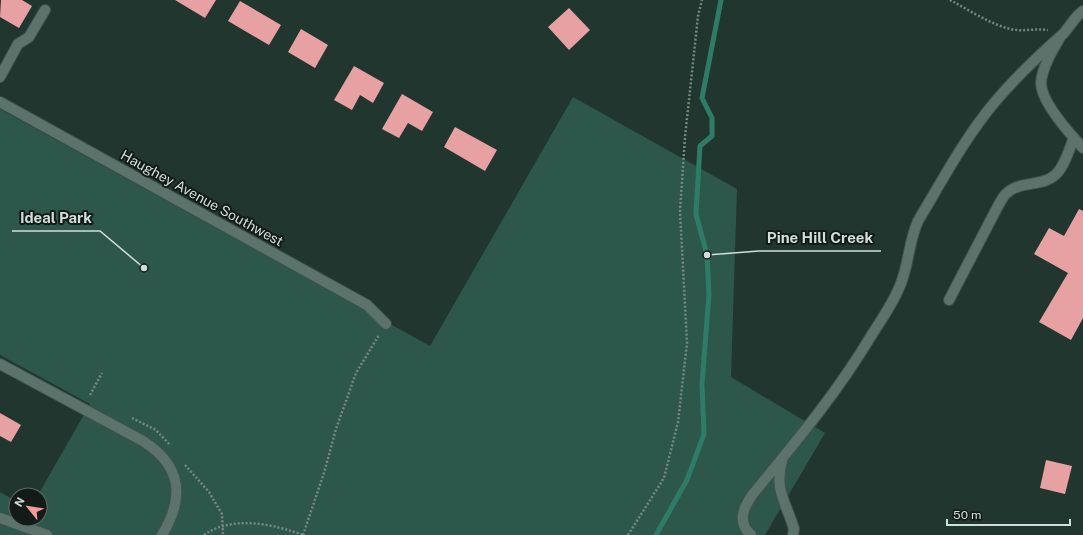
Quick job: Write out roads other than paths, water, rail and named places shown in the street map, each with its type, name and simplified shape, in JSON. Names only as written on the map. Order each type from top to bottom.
[{"type":"street","points":[[0,77],[18,44],[29,37],[45,10]]},
{"type":"street","points":[[1083,11],[1078,14],[1064,33],[1049,58],[1043,75],[1042,87],[1045,99],[1083,148]]},
{"type":"street","points":[[750,535],[743,523],[744,508],[753,494],[783,459],[851,368],[893,300],[902,279],[912,234],[918,221],[966,142],[1010,84],[1064,33]]},
{"type":"street","name":"Haughey Avenue Southwest","points":[[0,102],[367,305],[386,324]]},
{"type":"street","points":[[949,300],[998,206],[1007,192],[1014,188],[1047,181],[1052,177],[1063,165],[1074,138]]},
{"type":"street","points":[[0,364],[125,431],[155,450],[165,461],[175,478],[178,490],[171,519],[162,535]]},
{"type":"street","points":[[783,459],[778,482],[794,529],[793,535]]},
{"type":"street","points":[[0,518],[47,535]]},
{"type":"waterway","points":[[656,535],[687,480],[704,434],[702,384],[709,294],[707,255],[696,214],[700,146],[712,136],[712,118],[702,98],[721,0]]},
{"type":"place","name":"Pine Hill Creek","points":[[707,255]]},
{"type":"place","name":"Ideal Park","points":[[144,268]]}]
